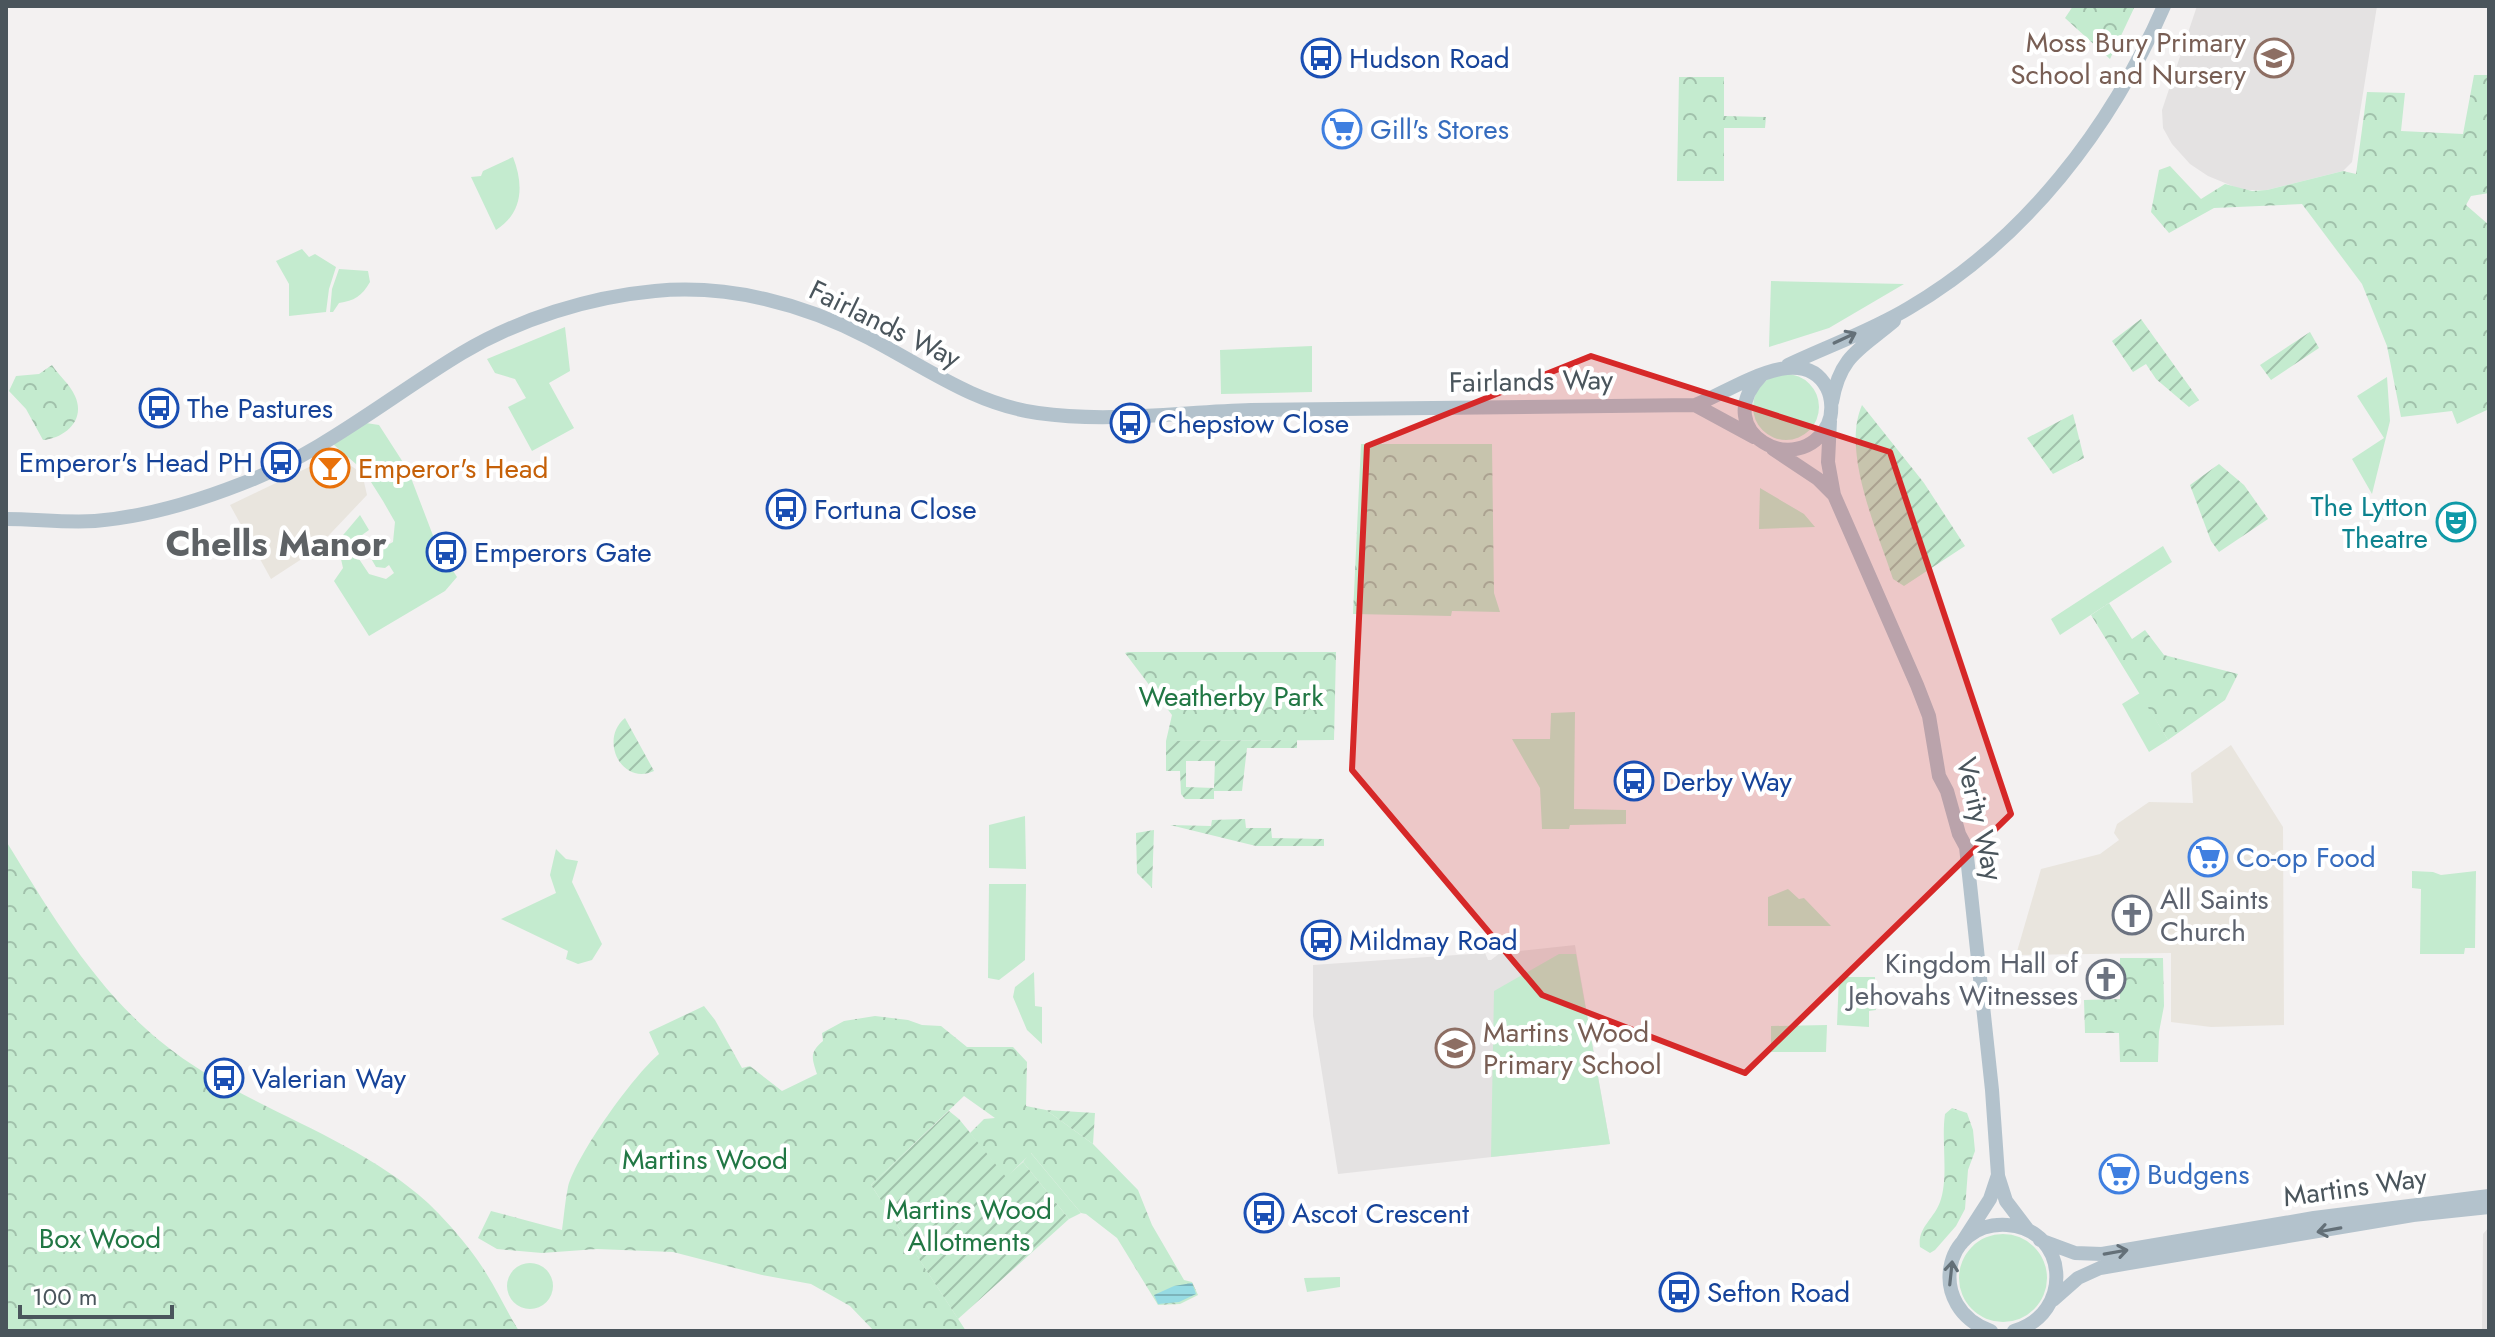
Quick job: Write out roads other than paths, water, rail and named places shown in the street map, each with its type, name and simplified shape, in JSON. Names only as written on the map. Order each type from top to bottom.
[{"type":"main road","points":[[1907,310],[1761,376],[1749,391],[1745,407],[1746,423],[1754,437],[1770,447],[1788,450],[1811,443],[1823,433],[1831,414],[1835,383],[1846,361],[1907,310],[1969,266],[2028,214],[2080,152],[2116,100],[2164,6]]},
{"type":"main road","name":"Fairlands Way","points":[[6,519],[108,520],[181,503],[244,483],[312,449],[466,351],[505,331],[589,302],[654,291],[708,290],[792,306],[832,320],[965,392],[1005,407],[1083,418],[1225,411],[1695,405],[1761,376]]},
{"type":"main road","points":[[1784,367],[1806,368],[1821,377],[1829,393],[1831,414]]},
{"type":"main road","name":"Fairlands Way","points":[[1695,405],[1754,437]]},
{"type":"main road","name":"Verity Way","points":[[1831,414],[1828,462],[1834,495],[1929,716],[1939,776],[1966,847],[1998,1175],[2006,1201],[2034,1235]]},
{"type":"main road","name":"Verity Way","points":[[1770,447],[1818,479],[1834,495]]},
{"type":"main road","name":"Verity Way","points":[[1961,1244],[1990,1199],[1998,1175]]},
{"type":"main road","name":"Martins Way","points":[[1961,1244],[1981,1229],[2005,1224],[2075,1253],[2102,1254],[2314,1218],[2489,1196]]},
{"type":"main road","name":"Martins Way","points":[[2014,1331],[2040,1318],[2053,1300],[2078,1278],[2100,1268],[2413,1215],[2489,1207]]},
{"type":"main road","points":[[2034,1235],[2054,1261],[2057,1274],[2053,1300]]},
{"type":"main road","points":[[1961,1244],[1951,1265],[1950,1292],[1963,1315],[1977,1326],[1991,1331]]},
{"type":"water","points":[[1192,1283],[1196,1294],[1179,1302],[1158,1304],[1154,1295],[1174,1286]]},
{"type":"place","name":"Hudson Road","points":[[1321,58]]},
{"type":"place","name":"Moss Bury Primary School and Nursery","points":[[2274,58]]},
{"type":"place","name":"Gill's Stores","points":[[1342,129]]},
{"type":"place","name":"The Pastures","points":[[159,408]]},
{"type":"place","name":"Chepstow Close","points":[[1130,423]]},
{"type":"place","name":"Emperor's Head PH","points":[[281,462]]},
{"type":"place","name":"Emperor's Head","points":[[330,468]]},
{"type":"place","name":"Fortuna Close","points":[[786,509]]},
{"type":"place","name":"The Lytton Theatre","points":[[2456,522]]},
{"type":"place","name":"Emperors Gate","points":[[446,552]]},
{"type":"place","name":"Derby Way","points":[[1634,781]]},
{"type":"place","name":"Co-op Food","points":[[2208,857]]},
{"type":"place","name":"All Saints Church","points":[[2132,915]]},
{"type":"place","name":"Mildmay Road","points":[[1321,940]]},
{"type":"place","name":"Kingdom Hall of Jehovahs Witnesses","points":[[2106,979]]},
{"type":"place","name":"Martins Wood Primary School","points":[[1455,1048]]},
{"type":"place","name":"Valerian Way","points":[[224,1078]]},
{"type":"place","name":"Budgens","points":[[2119,1174]]},
{"type":"place","name":"Ascot Crescent","points":[[1264,1213]]},
{"type":"place","name":"Sefton Road","points":[[1679,1292]]},
{"type":"district","name":"Chells Manor","points":[[276,543]]},
{"type":"park label","name":"Weatherby Park","points":[[1231,696]]},
{"type":"park label","name":"Martins Wood","points":[[705,1159]]},
{"type":"park label","name":"Martins Wood Allotments","points":[[969,1225]]},
{"type":"park label","name":"Box Wood","points":[[100,1238]]}]
